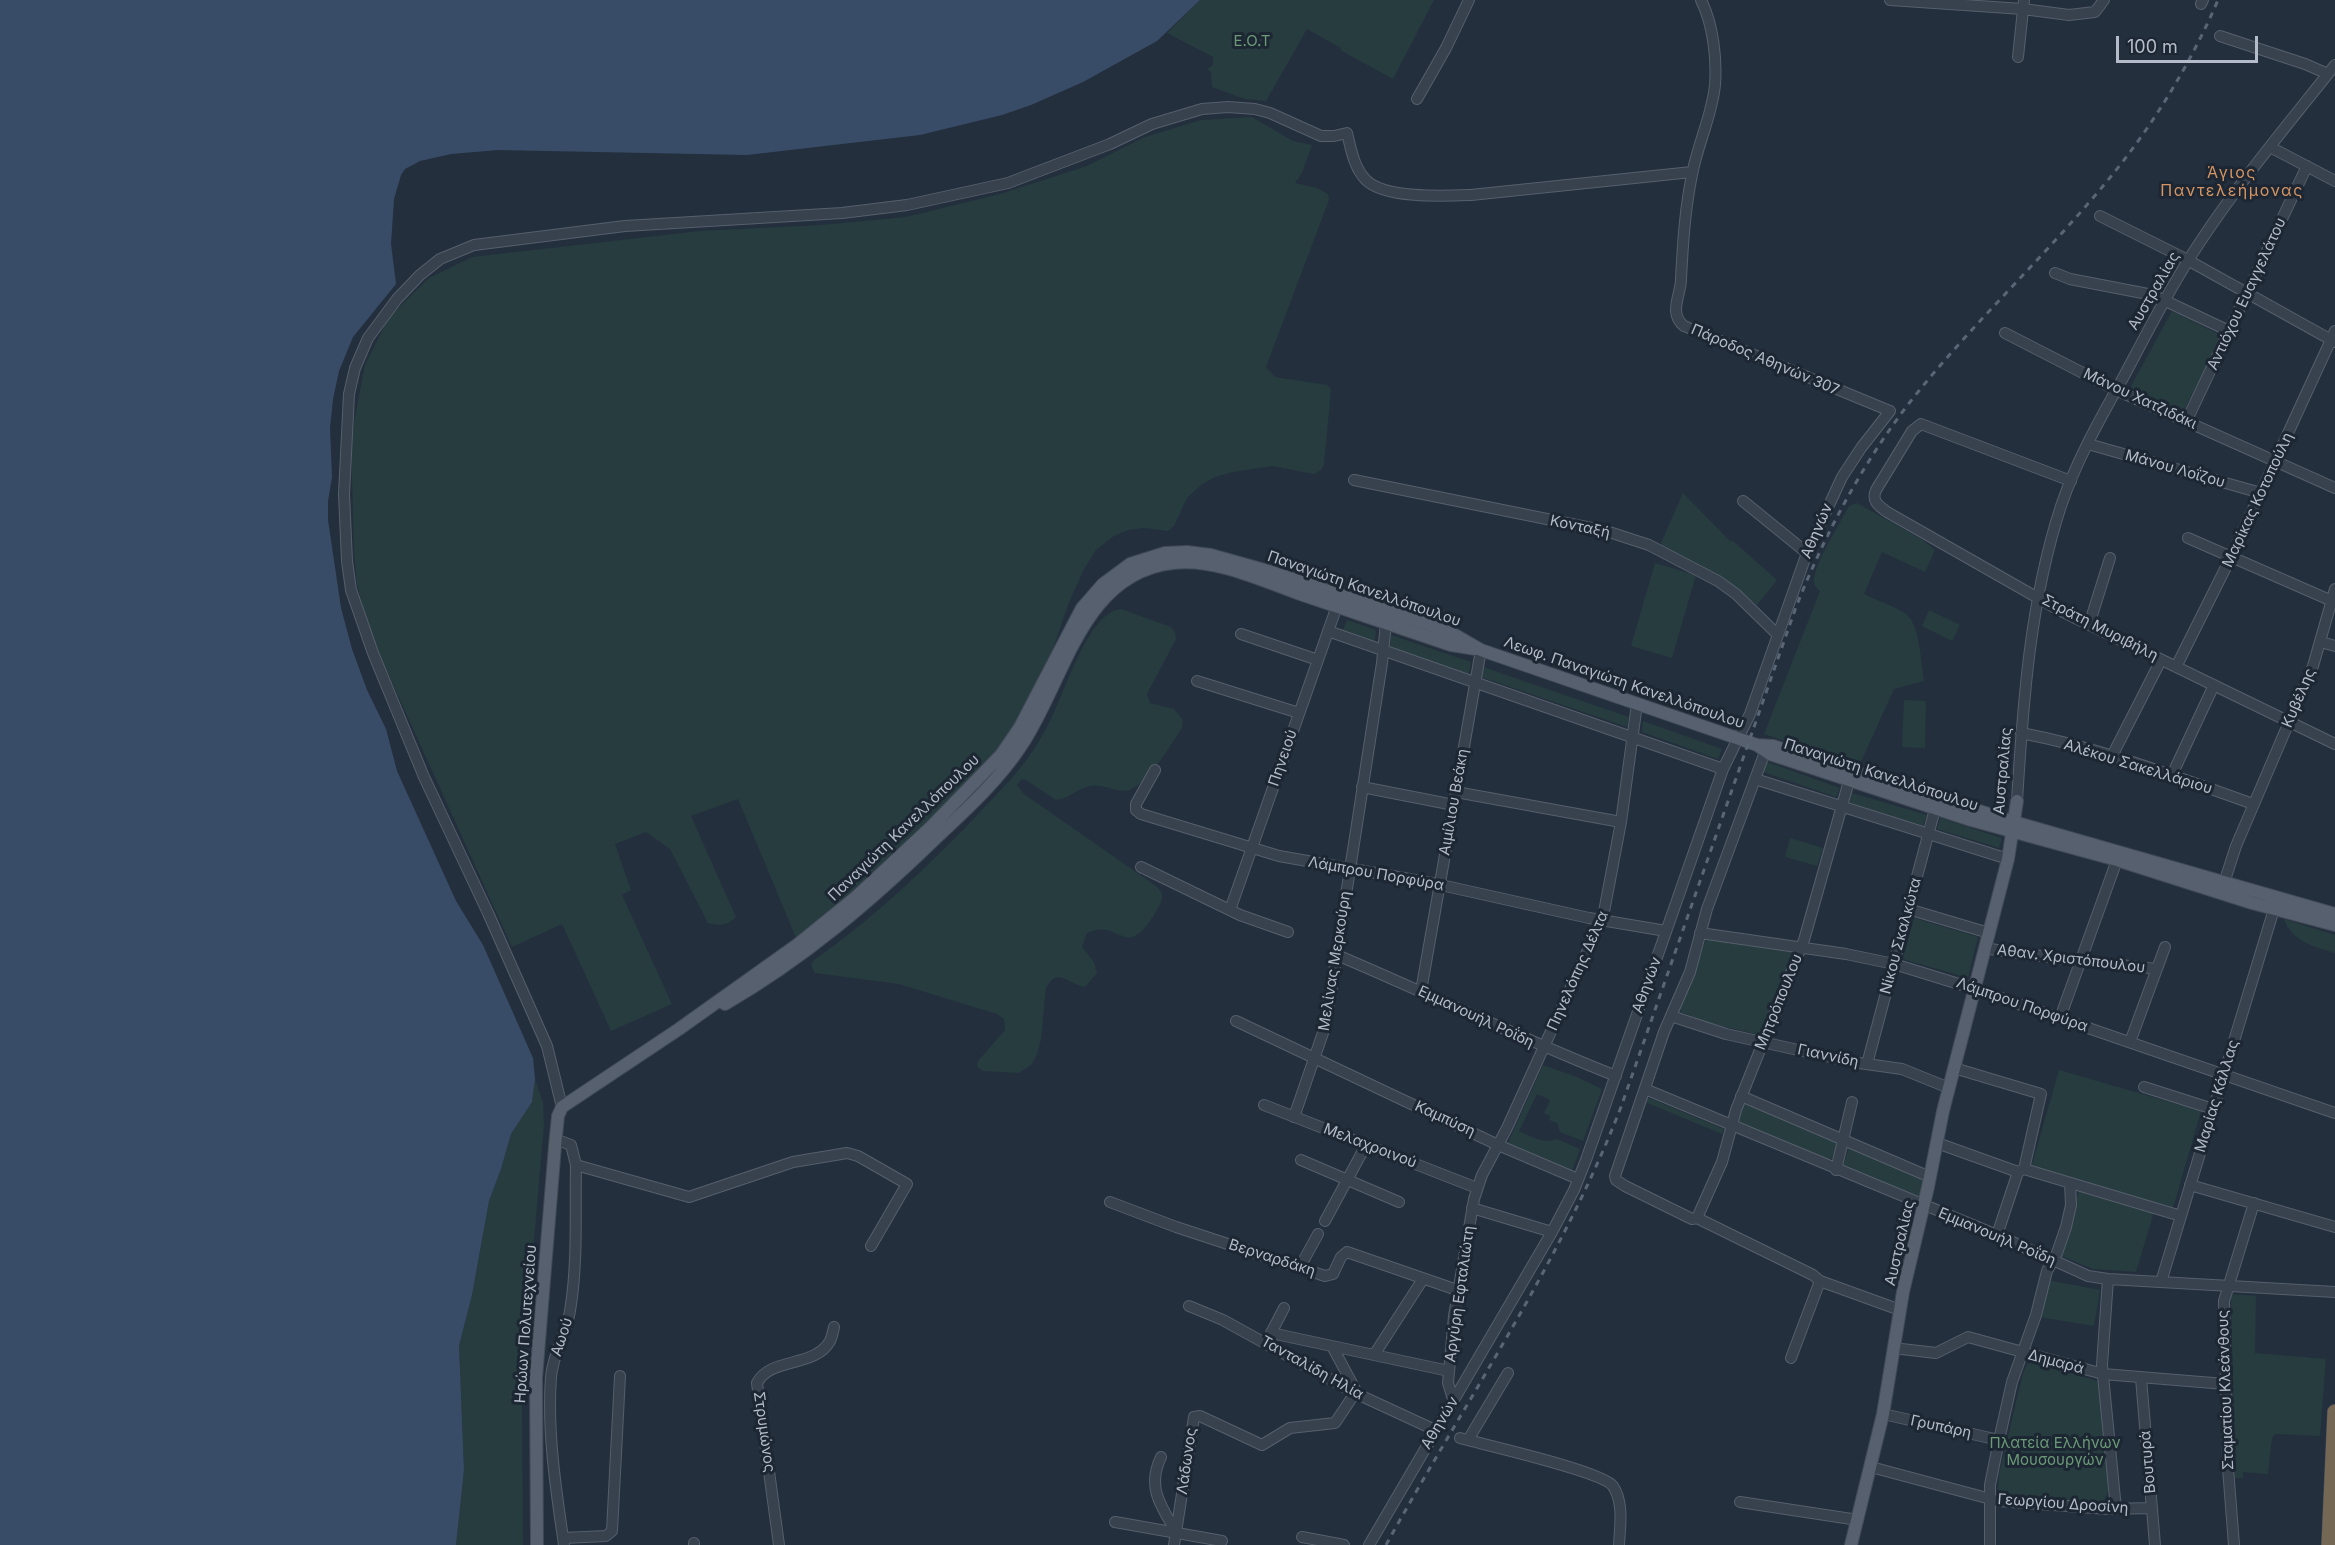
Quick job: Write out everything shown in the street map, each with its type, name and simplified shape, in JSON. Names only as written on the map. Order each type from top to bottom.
[{"type":"highway","points":[[2329,1545],[2335,1412]]},
{"type":"main road","name":"Παναγιώτη Κανελλόπουλου","points":[[562,1107],[679,1029],[797,945],[838,912],[918,840],[1001,755],[1020,727],[1067,635],[1088,601],[1110,578],[1137,561],[1171,552],[1196,552],[1221,557],[1430,625],[1455,635],[1481,650]]},
{"type":"main road","name":"Παναγιώτη Κανελλόπουλου","points":[[679,1029],[766,979],[839,926],[887,886],[963,812],[1004,769],[1026,738],[1076,640],[1096,608],[1110,591],[1129,576],[1163,564],[1199,563],[1255,578],[1455,646],[1481,650]]},
{"type":"main road","name":"Λεωφ. Παναγιώτη Κανελλόπουλου","points":[[1481,650],[1739,738],[1761,748]]},
{"type":"main road","name":"Παναγιώτη Κανελλόπουλου","points":[[1761,748],[1773,746],[2013,827],[2274,909],[2335,925]]},
{"type":"main road","name":"Παναγιώτη Κανελλόπουλου","points":[[1761,748],[1935,809],[2013,827],[2335,914]]},
{"type":"main road","name":"Αυστραλίας","points":[[1851,1545],[1883,1414],[1900,1311],[1949,1088],[2008,859],[2017,801]]},
{"type":"main road","name":"Ηρώων Πολυτεχνείου","points":[[537,1545],[535,1419],[537,1347],[555,1139],[558,1116],[562,1107]]},
{"type":"street","points":[[1418,99],[1469,0]]},
{"type":"street","name":"Πάροδος Αθηνών 307","points":[[1701,0],[1710,22],[1715,83],[1710,112],[1692,172],[1683,233],[1680,291],[1675,312],[1680,322],[1890,411]]},
{"type":"street","points":[[1890,0],[2023,4],[2069,15],[2085,15],[2094,12],[2104,0]]},
{"type":"street","points":[[2018,57],[2023,4]]},
{"type":"street","points":[[2220,36],[2306,64],[2332,69]]},
{"type":"street","name":"Αυστραλίας","points":[[2017,801],[2029,655],[2038,597],[2058,516],[2070,481],[2116,390],[2188,260],[2220,212],[2332,69]]},
{"type":"street","points":[[562,1107],[549,1051],[424,777],[373,653],[351,590],[347,561],[344,494],[351,381],[361,352],[385,314],[406,289],[434,263],[455,252],[484,243],[625,226],[851,212],[907,206],[1008,183],[1079,157],[1162,120],[1209,108],[1228,107],[1263,111],[1321,136],[1347,133],[1354,159],[1363,176],[1374,186],[1393,192],[1453,196],[1692,172]]},
{"type":"street","points":[[2270,147],[2335,181]]},
{"type":"street","name":"Αντιόχου Ευαγγελάτου","points":[[2186,422],[2307,166]]},
{"type":"street","points":[[2100,216],[2334,337]]},
{"type":"street","points":[[2055,273],[2070,279],[2132,290],[2166,299],[2229,331]]},
{"type":"street","name":"Μάνου Χατζιδάκι","points":[[2005,333],[2116,390],[2335,488]]},
{"type":"street","name":"Μαρίκας Κοτοπούλη","points":[[2176,667],[2231,557],[2334,337]]},
{"type":"street","name":"Αθηνών","points":[[1369,1545],[1552,1232],[1578,1179],[1723,769],[1750,714],[1807,553],[1842,477],[1890,411]]},
{"type":"street","name":"Στράτη Μυριβήλη","points":[[2070,481],[1919,424],[1912,431],[1877,488],[1874,499],[1887,512],[2089,625],[2335,744]]},
{"type":"street","name":"Μάνου Λοΐζου","points":[[2088,444],[2261,493]]},
{"type":"street","name":"Κονταξή","points":[[1354,480],[1606,531],[1632,539],[1656,549],[1725,586],[1778,635]]},
{"type":"street","points":[[1743,501],[1807,553]]},
{"type":"street","points":[[2188,538],[2332,601]]},
{"type":"street","points":[[2089,625],[2110,558]]},
{"type":"street","name":"Κυβέλης","points":[[2224,883],[2236,846],[2321,642],[2335,589]]},
{"type":"street","name":"Πηνειού","points":[[1230,910],[1337,606]]},
{"type":"street","name":"Μελίνας Μερκούρη","points":[[1294,1117],[1313,1057],[1325,1030],[1386,622]]},
{"type":"street","points":[[1328,632],[1723,769]]},
{"type":"street","points":[[1241,634],[1318,660]]},
{"type":"street","points":[[2321,642],[2335,646]]},
{"type":"street","name":"Αιμίλιου Βεάκη","points":[[1421,991],[1481,650]]},
{"type":"street","points":[[2112,756],[2161,660]]},
{"type":"street","points":[[1197,681],[1299,713]]},
{"type":"street","points":[[2172,775],[2214,685]]},
{"type":"street","name":"Πηνελόπης Δέλτα","points":[[1477,1188],[1602,920],[1609,896],[1621,822],[1637,704]]},
{"type":"street","name":"Αλέκου Σακελλάριου","points":[[2021,733],[2112,756],[2253,804]]},
{"type":"street","points":[[1761,748],[1755,779],[1700,933],[1690,972],[1671,1016],[1615,1179],[1692,1219],[1697,1218],[1813,1275],[1820,1281],[1900,1311]]},
{"type":"street","name":"Λάμπρου Πορφύρα","points":[[1155,770],[1136,804],[1138,812],[1251,849],[1294,860],[1440,885],[1602,920],[1666,931]]},
{"type":"street","points":[[1755,779],[2008,859]]},
{"type":"street","name":"Μητρόπουλου","points":[[1697,1218],[1722,1162],[1741,1096],[1801,947],[1850,781]]},
{"type":"street","points":[[1362,787],[1454,805]]},
{"type":"street","points":[[1456,792],[1621,822]]},
{"type":"street","name":"Νίκου Σκαλκώτα","points":[[1867,1064],[1935,809]]},
{"type":"street","points":[[2060,1018],[2117,860]]},
{"type":"street","points":[[1141,867],[1230,910],[1288,932]]},
{"type":"street","points":[[1908,909],[1989,933]]},
{"type":"street","name":"Μαρίας Κάλλας","points":[[2161,1282],[2274,909]]},
{"type":"street","name":"Λάμπρου Πορφύρα","points":[[1700,933],[1801,947],[1894,964],[1975,988],[2335,1113]]},
{"type":"street","points":[[2130,1042],[2165,947]]},
{"type":"street","name":"Αθαν. Χριστόπουλου","points":[[1985,948],[2034,956],[2080,959],[2157,969]]},
{"type":"street","name":"Εμμανουήλ Ροΐδη","points":[[1337,955],[1544,1048],[1616,1076]]},
{"type":"street","name":"Γιαννίδη","points":[[1671,1016],[1763,1042],[1902,1069],[1949,1088]]},
{"type":"street","name":"Καμπύση","points":[[1236,1021],[1498,1145],[1578,1179]]},
{"type":"street","points":[[1954,1068],[2041,1094],[2021,1171],[1997,1235]]},
{"type":"street","points":[[2144,1087],[2213,1109]]},
{"type":"street","name":"Εμμανουήλ Ροΐδη","points":[[1645,1089],[1997,1235],[2088,1276],[2335,1292]]},
{"type":"street","points":[[1741,1096],[1930,1177]]},
{"type":"street","points":[[1836,1170],[1852,1102]]},
{"type":"street","name":"Μελαχροινού","points":[[1264,1105],[1477,1188]]},
{"type":"street","points":[[555,1139],[571,1145],[576,1165],[689,1197],[793,1162],[852,1154],[907,1184],[872,1246]]},
{"type":"street","points":[[1937,1143],[2021,1171],[2181,1216]]},
{"type":"street","points":[[1325,1221],[1366,1144]]},
{"type":"street","points":[[1301,1160],[1399,1202]]},
{"type":"street","name":"Αωού","points":[[564,1541],[551,1441],[551,1380],[553,1364],[566,1331],[572,1302],[576,1165]]},
{"type":"street","points":[[1990,1545],[1991,1478],[1999,1440],[2012,1382],[2036,1315],[2047,1270],[2059,1248],[2068,1218],[2070,1183]]},
{"type":"street","points":[[2190,1185],[2335,1227]]},
{"type":"street","name":"Αργύρη Εφταλιώτη","points":[[1453,1400],[1449,1388],[1449,1371],[1457,1290],[1477,1188]]},
{"type":"street","name":"Βερναρδάκη","points":[[1110,1202],[1176,1227],[1330,1275],[1342,1255],[1347,1252],[1457,1290]]},
{"type":"street","name":"Σταματίου Κλεάνθους","points":[[2234,1545],[2229,1498],[2224,1301],[2254,1203]]},
{"type":"street","points":[[1472,1208],[1552,1232]]},
{"type":"street","points":[[1300,1267],[1318,1234]]},
{"type":"street","points":[[1374,1355],[1423,1279]]},
{"type":"street","points":[[2108,1279],[2103,1374],[2116,1509]]},
{"type":"street","points":[[1791,1358],[1820,1281]]},
{"type":"street","name":"Τανταλίδη Ηλία","points":[[1189,1306],[1269,1338],[1355,1392],[1435,1430]]},
{"type":"street","points":[[1284,1308],[1269,1338],[1332,1346],[1449,1371]]},
{"type":"street","name":"Στρυμώνος","points":[[779,1545],[756,1383],[765,1372],[808,1358],[819,1351],[829,1343],[834,1328]]},
{"type":"street","name":"Δημαρά","points":[[1893,1348],[1936,1353],[1959,1339],[1968,1337],[2103,1374],[2225,1384]]},
{"type":"street","points":[[1332,1346],[1352,1381],[1355,1392]]},
{"type":"street","points":[[1508,1373],[1464,1439],[1602,1478],[1611,1483],[1617,1497],[1620,1517],[1619,1545]]},
{"type":"street","points":[[564,1541],[606,1536],[612,1531],[620,1376]]},
{"type":"street","name":"Βουτυρά","points":[[2141,1378],[2155,1545]]},
{"type":"street","name":"Λάδωνος","points":[[1174,1545],[1194,1417],[1200,1416],[1265,1444],[1290,1428],[1335,1423],[1355,1392]]},
{"type":"street","name":"Γρυπάρη","points":[[1883,1414],[1999,1440]]},
{"type":"street","name":"Λάδωνος","points":[[1161,1457],[1155,1476],[1157,1496],[1162,1510],[1177,1533]]},
{"type":"street","name":"Γεωργίου Δροσίνη","points":[[1871,1467],[1990,1500],[2116,1509],[2152,1508]]},
{"type":"street","points":[[1740,1502],[1857,1520]]},
{"type":"street","points":[[1115,1522],[1222,1541]]},
{"type":"street","points":[[1302,1537],[1344,1545]]},
{"type":"green space","name":"E.O.T","points":[[1200,0],[1434,0],[1393,79],[1307,29],[1266,101],[1245,99],[1212,87],[1211,72],[1207,69],[1213,65],[1213,57],[1167,33]]},
{"type":"green space","points":[[1252,117],[1293,141],[1312,145],[1302,173],[1295,183],[1317,188],[1328,194],[1329,200],[1266,367],[1275,377],[1327,385],[1331,389],[1324,465],[1321,470],[1314,474],[1272,466],[1215,477],[1201,485],[1187,498],[1174,526],[1168,531],[1144,528],[1128,530],[1114,536],[1096,550],[1084,569],[1068,605],[1052,652],[1002,744],[979,771],[890,861],[797,940],[738,799],[691,816],[736,917],[726,924],[708,923],[670,849],[646,832],[615,844],[631,890],[622,895],[672,1004],[611,1031],[562,924],[512,947],[366,621],[357,584],[354,552],[351,437],[365,365],[389,317],[429,278],[472,257],[700,231],[821,225],[906,217],[1000,194],[1087,166],[1145,137],[1201,120]]},
{"type":"green space","points":[[2172,311],[2222,336],[2183,412],[2130,388]]},
{"type":"green space","points":[[1683,493],[1731,542],[1732,540],[1777,580],[1757,605],[1725,579],[1659,547]]},
{"type":"green space","points":[[1857,503],[1921,539],[1935,550],[1925,572],[1882,552],[1864,594],[1901,611],[1911,619],[1917,635],[1924,681],[1894,689],[1859,766],[1764,734],[1820,591],[1814,581],[1819,562],[1849,506]]},
{"type":"green space","points":[[1655,563],[1696,575],[1672,658],[1631,646]]},
{"type":"green space","points":[[1121,609],[1171,627],[1175,632],[1176,639],[1147,694],[1150,703],[1174,709],[1183,720],[1182,728],[1148,776],[1131,789],[1123,791],[1090,786],[1056,800],[1026,780],[1022,779],[1017,785],[1024,794],[1156,886],[1161,893],[1162,900],[1148,924],[1138,934],[1131,937],[1123,936],[1108,930],[1087,933],[1082,947],[1094,962],[1097,973],[1085,987],[1059,977],[1050,982],[1046,988],[1041,1039],[1032,1064],[1019,1073],[983,1071],[977,1067],[978,1061],[1005,1030],[1004,1019],[997,1014],[899,984],[815,973],[811,965],[814,960],[859,926],[922,871],[1012,778],[1043,734],[1088,637],[1103,618]]},
{"type":"green space","points":[[1929,610],[1960,625],[1952,641],[1922,626]]},
{"type":"green space","points":[[1347,620],[1376,630],[1375,641],[1343,630]]},
{"type":"green space","points":[[1391,635],[1471,662],[1469,674],[1390,647]]},
{"type":"green space","points":[[1483,667],[1629,717],[1627,727],[1481,677]]},
{"type":"green space","points":[[1904,700],[1926,701],[1925,748],[1902,747]]},
{"type":"green space","points":[[1643,721],[1722,749],[1718,759],[1642,732]]},
{"type":"green space","points":[[1767,762],[1840,788],[1836,797],[1763,772]]},
{"type":"green space","points":[[1852,793],[1927,815],[1923,826],[1850,803]]},
{"type":"green space","points":[[1940,818],[2002,838],[1999,848],[1937,829]]},
{"type":"green space","points":[[1790,838],[1823,848],[1817,866],[1785,857]]},
{"type":"green space","points":[[1914,918],[1978,937],[1968,978],[1903,959]]},
{"type":"green space","points":[[2284,919],[2335,935],[2335,953],[2312,946],[2298,938]]},
{"type":"green space","points":[[1706,940],[1792,952],[1760,1035],[1709,1023],[1681,1012],[1680,1005]]},
{"type":"green space","points":[[1543,1065],[1602,1089],[1583,1141],[1560,1132],[1557,1123],[1549,1120],[1550,1116],[1544,1113],[1550,1100],[1537,1094],[1519,1131],[1542,1140],[1557,1139],[1580,1149],[1572,1171],[1507,1145]]},
{"type":"green space","points":[[2059,1070],[2201,1111],[2173,1208],[2031,1168]]},
{"type":"green space","points":[[535,1079],[543,1102],[544,1125],[524,1354],[523,1545],[456,1545],[464,1470],[459,1346],[472,1295],[489,1201],[511,1134],[532,1102]]},
{"type":"green space","points":[[1647,1097],[1724,1129],[1722,1134],[1645,1102]]},
{"type":"green space","points":[[1744,1102],[1838,1143],[1833,1157],[1829,1160],[1737,1122]]},
{"type":"green space","points":[[1849,1148],[1924,1179],[1920,1198],[1843,1166]]},
{"type":"green space","points":[[2079,1190],[2154,1212],[2136,1272],[2093,1269],[2061,1256]]},
{"type":"green space","points":[[2047,1280],[2100,1290],[2094,1326],[2040,1317]]},
{"type":"green space","points":[[2231,1294],[2256,1296],[2255,1353],[2326,1359],[2320,1436],[2275,1434],[2272,1438],[2268,1474],[2243,1472],[2243,1478],[2235,1478]]},
{"type":"green space","name":"Πλατεία Ελλήνων Μουσουργών","points":[[2032,1361],[2100,1382],[2109,1489],[2104,1501],[2033,1500],[1998,1491],[1999,1474],[2023,1373],[2028,1363]]},
{"type":"water","points":[[0,0],[1200,0],[1157,41],[1083,82],[1002,115],[920,135],[747,155],[498,150],[451,154],[420,161],[405,169],[401,175],[394,199],[391,244],[396,284],[353,337],[339,371],[333,399],[330,428],[332,477],[328,520],[341,608],[352,649],[367,690],[386,729],[397,771],[456,901],[483,945],[533,1058],[535,1079],[532,1102],[511,1134],[489,1201],[472,1295],[459,1346],[464,1470],[456,1545],[0,1545]]},
{"type":"railway","points":[[1386,1545],[1511,1330],[1597,1164],[1621,1107],[1796,607],[1819,553],[1846,500],[1876,450],[1910,402],[1962,340],[2072,222],[2138,142],[2187,63],[2218,0]]},
{"type":"district","name":"Άγιος Παντελεήμονας","points":[[2232,182]]}]
